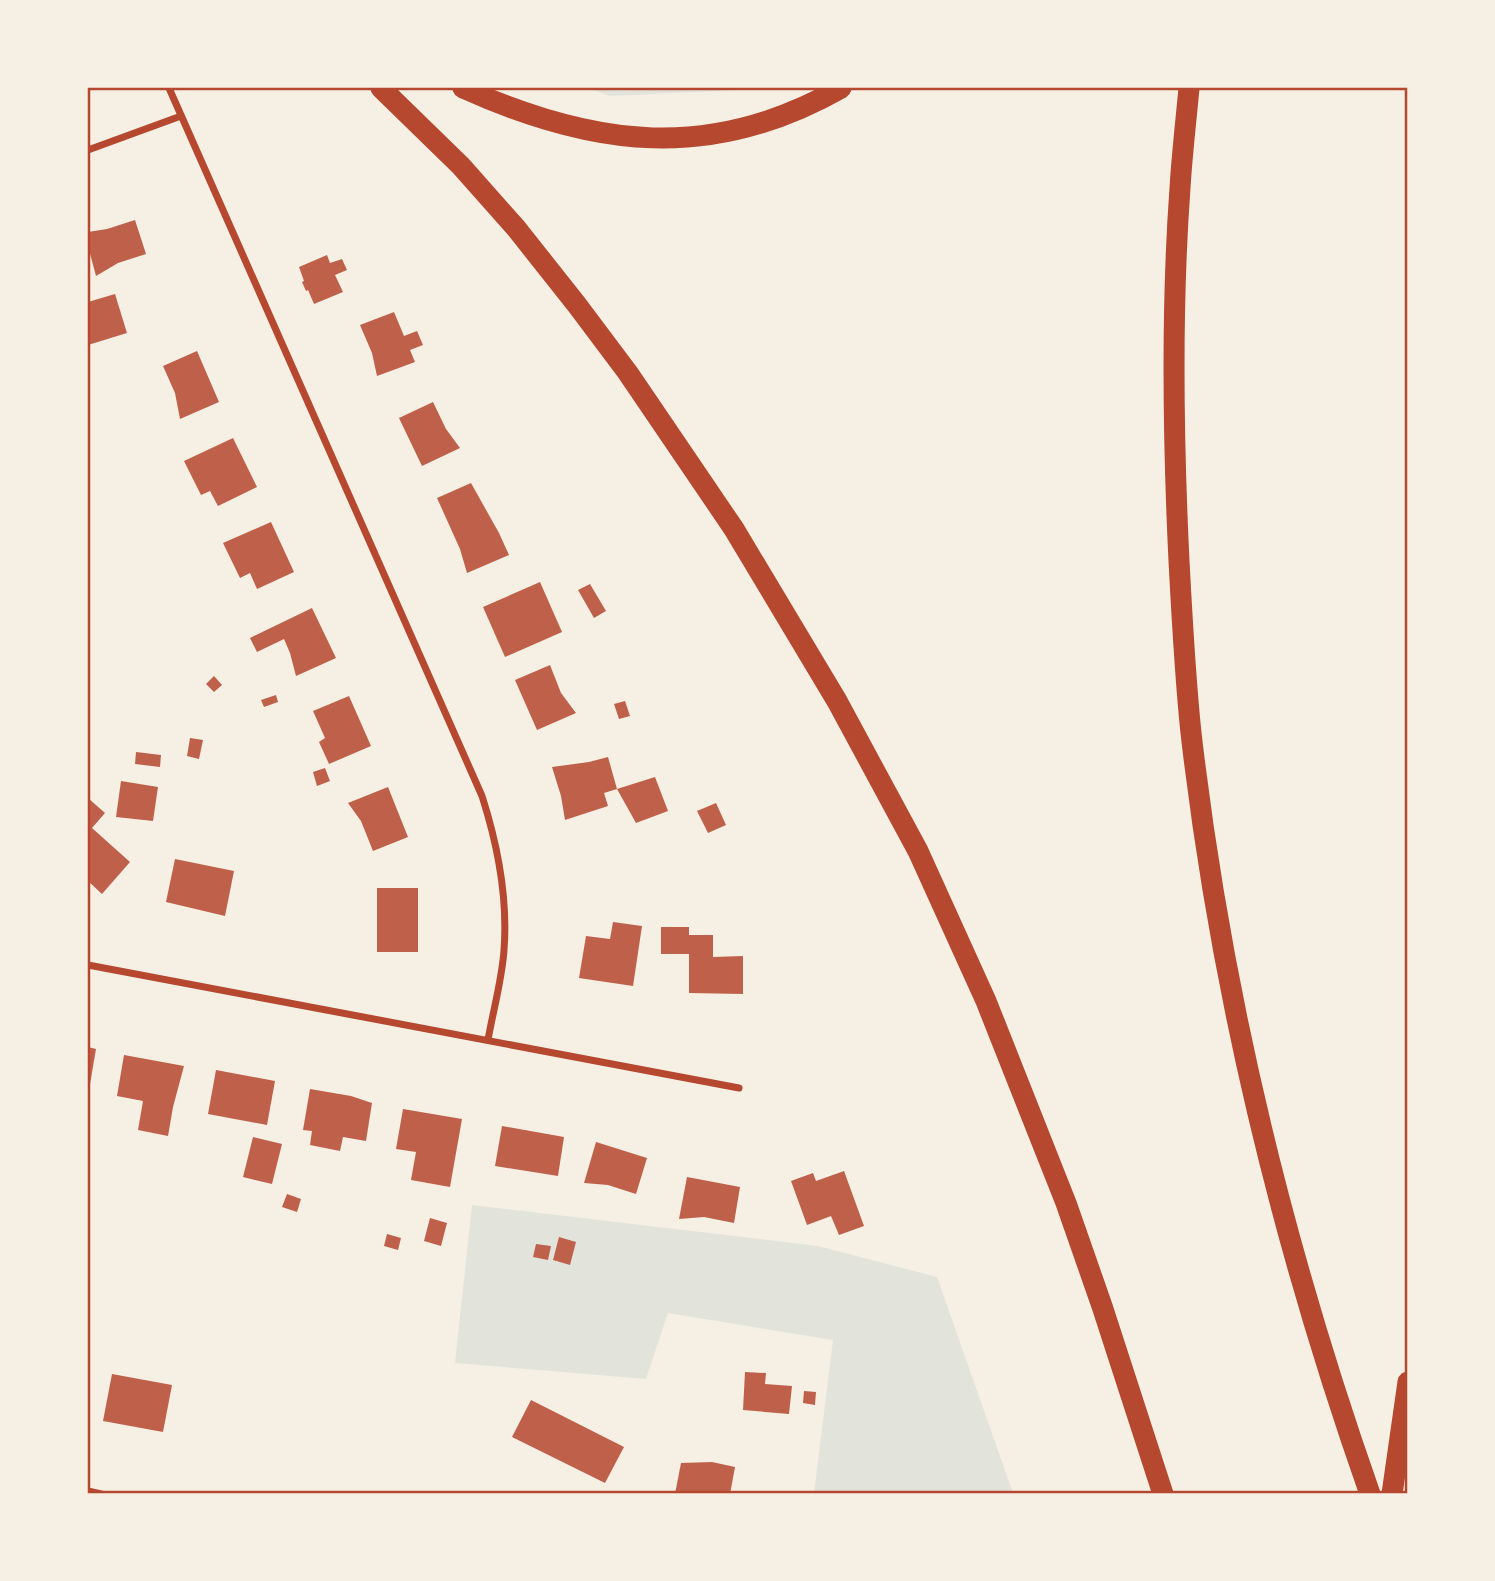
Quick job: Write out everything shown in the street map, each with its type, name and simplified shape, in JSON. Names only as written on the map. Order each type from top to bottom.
[{"type":"highway","points":[[381,88],[461,166],[516,228],[628,373],[734,529],[843,712],[919,851],[986,1001],[1066,1203],[1163,1493]]},
{"type":"highway","points":[[463,88],[508,108],[551,122],[587,131],[654,139],[718,134],[752,125],[786,115],[841,88]]},
{"type":"highway","points":[[1189,88],[1175,279],[1175,409],[1182,624],[1196,771],[1222,944],[1242,1048],[1298,1269],[1327,1367],[1370,1493]]},
{"type":"highway","points":[[1392,1493],[1408,1382]]},
{"type":"street","points":[[169,88],[482,796],[497,849],[504,903],[504,951],[488,1041]]},
{"type":"street","points":[[88,150],[181,116]]},
{"type":"street","points":[[88,965],[739,1088]]},
{"type":"street","points":[[88,1491],[101,1493]]},
{"type":"shaded area","points":[[588,88],[741,88],[610,96]]},
{"type":"shaded area","points":[[472,1205],[818,1246],[937,1277],[1013,1493],[814,1493],[833,1340],[668,1313],[646,1379],[455,1363]]},
{"type":"building","points":[[135,220],[146,254],[118,263],[96,276],[88,246],[88,232]]},
{"type":"building","points":[[327,255],[330,263],[342,259],[347,270],[335,275],[343,292],[314,304],[302,282],[304,281],[299,267]]},
{"type":"building","points":[[115,294],[127,333],[88,345],[88,302]]},
{"type":"building","points":[[394,312],[404,336],[417,331],[423,345],[410,350],[415,362],[377,376],[372,353],[360,325]]},
{"type":"building","points":[[197,351],[219,402],[180,419],[175,393],[163,366]]},
{"type":"building","points":[[433,402],[446,429],[460,448],[422,466],[399,418]]},
{"type":"building","points":[[233,438],[257,487],[218,506],[210,491],[201,495],[184,461]]},
{"type":"building","points":[[471,483],[509,555],[467,573],[460,549],[437,498]]},
{"type":"building","points":[[271,522],[294,572],[257,589],[250,573],[240,578],[223,543]]},
{"type":"building","points":[[540,582],[562,632],[505,657],[483,607]]},
{"type":"building","points":[[590,584],[606,611],[594,618],[578,590]]},
{"type":"building","points":[[312,608],[336,658],[296,676],[284,639],[257,652],[250,638]]},
{"type":"building","points":[[550,665],[561,693],[576,713],[537,730],[515,680]]},
{"type":"building","points":[[214,676],[222,685],[214,692],[206,684]]},
{"type":"building","points":[[276,695],[278,702],[264,707],[261,700]]},
{"type":"building","points":[[349,696],[371,746],[329,764],[319,742],[325,738],[313,711]]},
{"type":"building","points":[[625,701],[630,716],[619,719],[614,704]]},
{"type":"building","points":[[190,738],[203,740],[199,759],[187,756]]},
{"type":"building","points":[[136,752],[161,755],[160,767],[135,764]]},
{"type":"building","points":[[608,757],[617,789],[604,793],[608,806],[565,820],[552,767]]},
{"type":"building","points":[[325,768],[330,781],[317,786],[313,772]]},
{"type":"building","points":[[655,777],[668,811],[636,823],[617,789]]},
{"type":"building","points":[[121,781],[158,787],[153,821],[116,817]]},
{"type":"building","points":[[388,787],[408,837],[373,851],[361,821],[348,803]]},
{"type":"building","points":[[88,798],[105,813],[92,828],[130,862],[102,894],[88,881]]},
{"type":"building","points":[[716,803],[726,825],[708,833],[697,811]]},
{"type":"building","points":[[175,859],[234,871],[225,916],[166,902]]},
{"type":"building","points":[[377,888],[418,888],[418,952],[377,952]]},
{"type":"building","points":[[613,922],[642,926],[633,986],[579,978],[586,936],[610,939]]},
{"type":"building","points":[[661,927],[689,927],[689,935],[713,935],[713,957],[743,956],[743,994],[689,993],[689,954],[661,954]]},
{"type":"building","points":[[88,1047],[96,1049],[89,1090],[88,1089]]},
{"type":"building","points":[[124,1055],[184,1066],[168,1136],[138,1130],[143,1101],[117,1096]]},
{"type":"building","points":[[216,1070],[275,1081],[267,1125],[208,1114]]},
{"type":"building","points":[[310,1089],[351,1096],[372,1103],[366,1141],[343,1137],[340,1151],[310,1145],[312,1131],[303,1130]]},
{"type":"building","points":[[403,1109],[462,1119],[450,1187],[411,1180],[416,1152],[396,1149]]},
{"type":"building","points":[[502,1126],[564,1137],[558,1176],[495,1166]]},
{"type":"building","points":[[253,1137],[282,1144],[272,1184],[243,1177]]},
{"type":"building","points":[[596,1142],[647,1158],[636,1194],[608,1185],[584,1183]]},
{"type":"building","points":[[844,1171],[864,1226],[839,1235],[831,1216],[807,1225],[791,1181],[813,1173],[816,1181]]},
{"type":"building","points":[[687,1177],[740,1187],[734,1223],[704,1217],[679,1219]]},
{"type":"building","points":[[287,1194],[301,1199],[297,1212],[282,1207]]},
{"type":"building","points":[[430,1218],[447,1223],[441,1246],[424,1241]]},
{"type":"building","points":[[387,1234],[401,1238],[398,1250],[384,1246]]},
{"type":"building","points":[[559,1237],[576,1242],[570,1265],[553,1260]]},
{"type":"building","points":[[536,1244],[551,1246],[548,1260],[533,1257]]},
{"type":"building","points":[[745,1372],[766,1373],[765,1384],[792,1386],[789,1414],[743,1410]]},
{"type":"building","points":[[112,1374],[172,1385],[163,1432],[103,1421]]},
{"type":"building","points":[[804,1391],[816,1392],[815,1405],[803,1403]]},
{"type":"building","points":[[531,1400],[624,1447],[605,1483],[512,1437]]},
{"type":"building","points":[[712,1462],[735,1467],[730,1494],[675,1494],[681,1463]]}]
